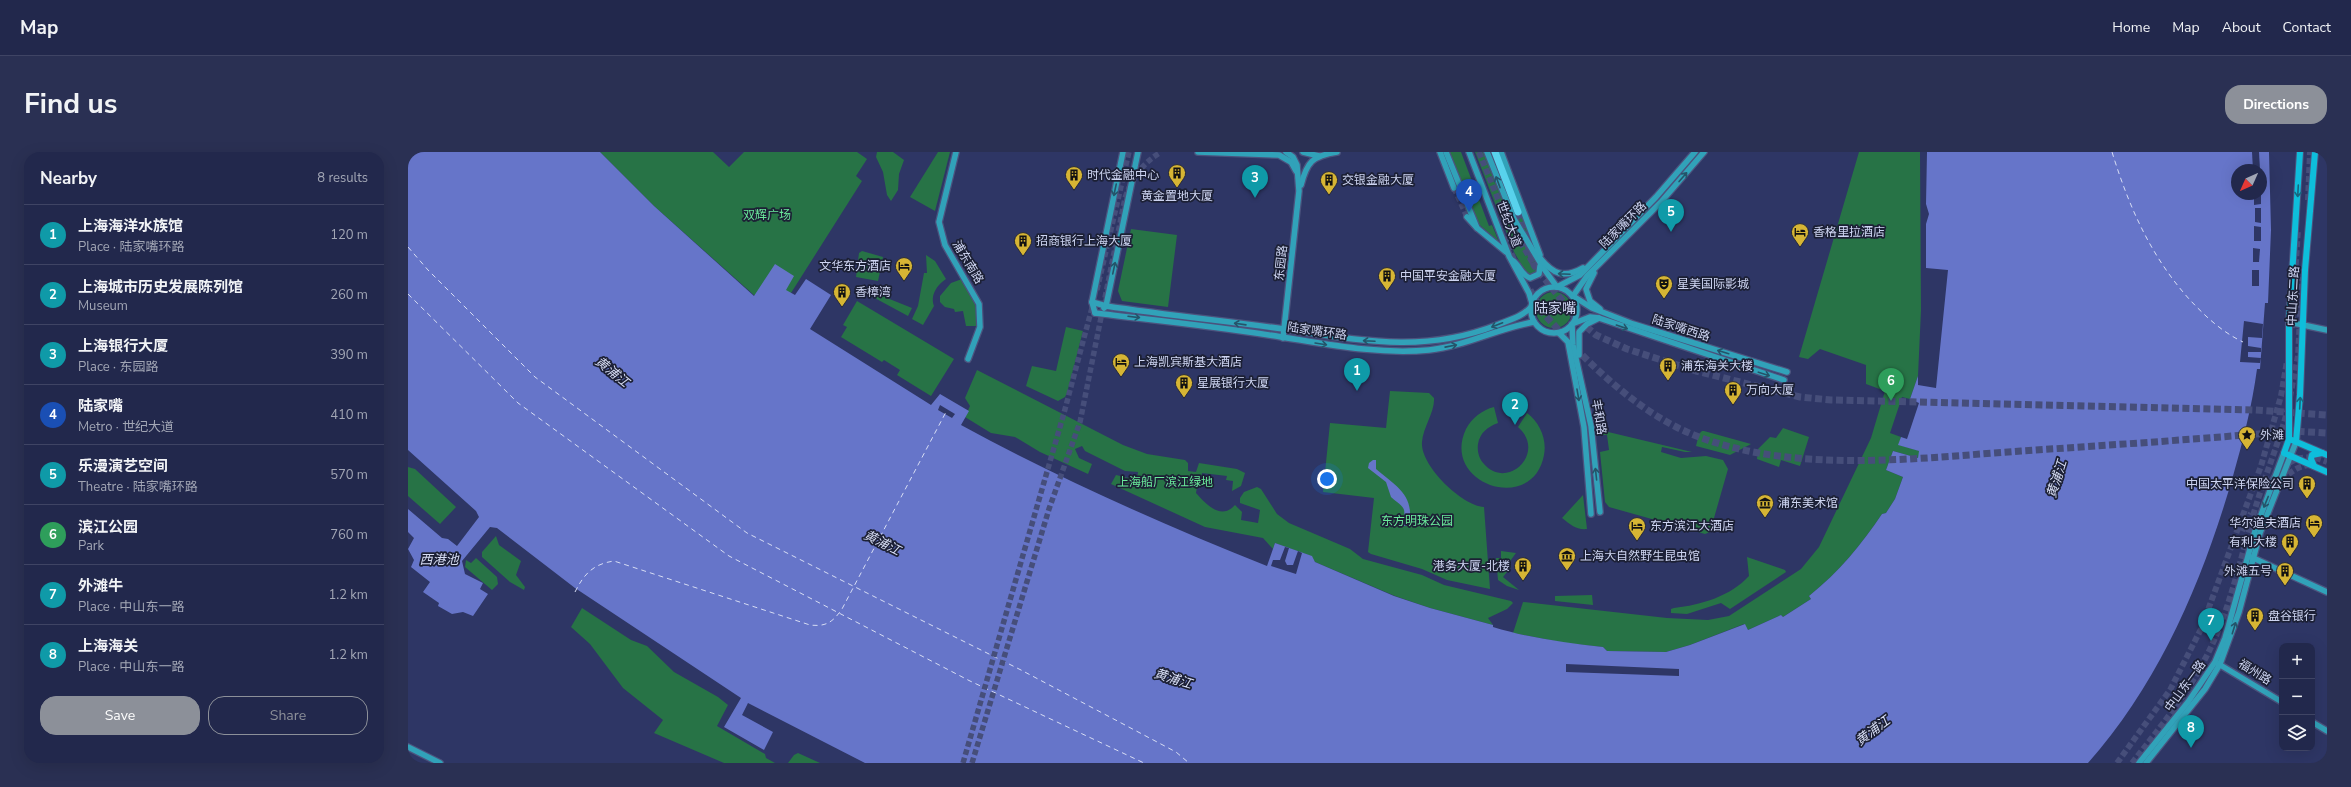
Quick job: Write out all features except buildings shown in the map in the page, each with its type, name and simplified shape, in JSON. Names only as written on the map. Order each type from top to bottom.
[{"type":"highway","points":[[1495,152],[1518,212]]},
{"type":"main road","name":"浦东南路","points":[[956,152],[939,222],[945,245],[979,304],[980,327],[968,358]]},
{"type":"main road","points":[[1123,152],[1092,302],[1095,313],[1106,306],[1138,152]]},
{"type":"main road","points":[[1198,152],[1283,156],[1294,165],[1299,191]]},
{"type":"main road","points":[[1286,152],[1293,157],[1297,165],[1299,191]]},
{"type":"main road","points":[[1303,152],[1319,156]]},
{"type":"main road","points":[[1299,191],[1305,170],[1310,161],[1319,156],[1337,152]]},
{"type":"main road","points":[[1440,152],[1454,188]]},
{"type":"main road","points":[[1446,152],[1477,228]]},
{"type":"main road","name":"世纪大道","points":[[1469,152],[1510,258],[1529,293],[1531,305]]},
{"type":"main road","name":"世纪大道","points":[[1487,152],[1507,206],[1535,254],[1557,287]]},
{"type":"main road","points":[[1467,216],[1477,228],[1502,247],[1510,258],[1517,263],[1524,275],[1530,278],[1539,274],[1541,261],[1501,152]]},
{"type":"main road","name":"陆家嘴环路","points":[[1557,287],[1574,280],[1590,265],[1656,197],[1695,152]]},
{"type":"main road","name":"陆家嘴环路","points":[[1573,296],[1587,276],[1661,202],[1704,152]]},
{"type":"main road","name":"中山东二路","points":[[2284,453],[2288,439],[2289,322],[2300,152]]},
{"type":"main road","name":"中山东二路","points":[[2296,442],[2315,152]]},
{"type":"main road","name":"东园路","points":[[1283,338],[1299,191]]},
{"type":"main road","points":[[1541,261],[1552,270],[1563,275],[1577,272],[1590,265]]},
{"type":"main road","points":[[1598,266],[1587,285],[1587,295],[1596,306],[1608,314]]},
{"type":"main road","points":[[1557,287],[1573,296],[1578,311],[1572,325],[1560,333],[1545,331],[1534,322],[1531,305],[1535,297],[1544,288],[1557,287]]},
{"type":"main road","name":"陆家嘴西路","points":[[1573,296],[1592,308],[1608,314],[1787,372]]},
{"type":"main road","name":"陆家嘴环路","points":[[1092,302],[1106,306],[1364,341],[1432,341],[1458,337],[1492,327],[1519,316],[1531,305]]},
{"type":"main road","name":"陆家嘴环路","points":[[1095,313],[1367,349],[1429,350],[1464,343],[1534,322]]},
{"type":"main road","name":"陆家嘴西路","points":[[1572,325],[1590,317],[1599,318],[1784,380]]},
{"type":"main road","points":[[1579,373],[1581,368],[1578,351],[1579,332],[1584,326],[1599,318]]},
{"type":"main road","points":[[2289,322],[2303,323],[2327,330]]},
{"type":"main road","name":"丰和路","points":[[1572,325],[1579,373],[1591,426],[1600,512]]},
{"type":"main road","name":"丰和路","points":[[1560,333],[1568,342],[1584,427],[1591,514]]},
{"type":"main road","points":[[2288,439],[2325,454]]},
{"type":"main road","name":"中山东一路","points":[[2146,763],[2204,689],[2218,663],[2237,619],[2264,522],[2296,442]]},
{"type":"main road","points":[[2284,453],[2327,472]]},
{"type":"main road","name":"中山东一路","points":[[2139,763],[2218,663],[2247,556],[2284,453]]},
{"type":"main road","points":[[2317,468],[2312,464],[2311,457],[2316,453],[2325,454]]},
{"type":"main road","points":[[2247,556],[2327,592]]},
{"type":"main road","name":"福州路","points":[[2218,663],[2279,700]]},
{"type":"main road","points":[[2315,724],[2327,731]]},
{"type":"main road","points":[[408,747],[440,763]]},
{"type":"green space","name":"双辉广场","points":[[600,152],[713,152],[729,167],[744,152],[857,152],[867,159],[856,176],[862,181],[791,293],[755,296],[654,206]]},
{"type":"green space","points":[[877,152],[893,152],[904,160],[899,174],[898,190],[891,201],[887,195],[883,172],[876,157]]},
{"type":"green space","points":[[938,152],[950,152],[935,211],[910,197]]},
{"type":"green space","points":[[1444,152],[1461,152],[1489,226],[1492,225],[1499,242],[1475,221]]},
{"type":"green space","points":[[1475,152],[1484,152],[1509,214],[1538,265],[1538,272],[1528,276],[1514,252]]},
{"type":"green space","points":[[1859,152],[1920,152],[1921,310],[1918,376],[1910,399],[1902,397],[1890,433],[1901,437],[1899,445],[1920,451],[1918,458],[1893,451],[1886,470],[1903,477],[1895,499],[1886,513],[1882,514],[1866,537],[1840,568],[1809,596],[1811,599],[1783,617],[1781,615],[1748,630],[1744,624],[1690,645],[1666,652],[1607,651],[1603,647],[1565,643],[1513,633],[1523,602],[1667,618],[1708,620],[1729,616],[1801,569],[1819,547],[1871,438],[1885,391],[1866,384],[1866,365],[1820,349],[1808,359],[1799,357]]},
{"type":"green space","points":[[1522,212],[1528,232],[1526,232],[1515,215]]},
{"type":"green space","points":[[1131,229],[1177,235],[1168,307],[1122,301],[1118,291]]},
{"type":"green space","points":[[862,251],[883,257],[878,281],[856,277],[859,253]]},
{"type":"green space","points":[[926,255],[935,261],[946,279],[935,291],[933,298],[934,306],[923,325],[912,319],[918,306],[924,273],[927,273]]},
{"type":"green space","points":[[962,279],[975,299],[978,326],[966,326],[963,311],[955,312],[954,309],[945,307],[940,302],[940,296],[951,283]]},
{"type":"green space","points":[[871,288],[888,293],[887,298],[912,308],[908,316],[871,296],[868,291]]},
{"type":"green space","points":[[1558,292],[1567,297],[1571,303],[1571,317],[1567,323],[1558,328],[1550,328],[1541,323],[1537,317],[1536,306],[1541,297],[1547,293]]},
{"type":"green space","points":[[857,301],[954,359],[931,396],[897,375],[900,370],[884,360],[882,362],[841,337],[847,327],[843,325]]},
{"type":"green space","points":[[1066,327],[1083,331],[1067,393],[1065,397],[1058,401],[1026,386],[1032,366],[1056,371]]},
{"type":"green space","name":"上海船厂滨江绿地","points":[[977,370],[1123,445],[1147,454],[1185,460],[1188,463],[1188,471],[1196,472],[1199,463],[1237,469],[1245,473],[1241,486],[1232,491],[1233,481],[1226,480],[1227,476],[1202,473],[1200,487],[1197,487],[1196,493],[1204,502],[1214,509],[1219,511],[1230,510],[1235,505],[1242,512],[1241,520],[1258,523],[1260,510],[1240,503],[1240,498],[1244,492],[1257,487],[1261,489],[1277,514],[1289,523],[1350,549],[1363,559],[1422,575],[1444,585],[1511,601],[1513,603],[1507,609],[1488,618],[1493,625],[1430,608],[1395,596],[1315,562],[1311,556],[1275,543],[1273,549],[1263,538],[1205,527],[1111,484],[1116,475],[1137,480],[1138,472],[1125,471],[1085,451],[1082,446],[1075,449],[1079,458],[1092,464],[1088,474],[1040,452],[1015,437],[991,433],[965,417],[970,406],[965,398]]},
{"type":"green space","name":"东方明珠公园","points":[[1390,391],[1429,393],[1434,398],[1433,409],[1424,431],[1422,442],[1423,451],[1435,472],[1454,492],[1475,505],[1484,507],[1490,589],[1447,580],[1422,569],[1371,554],[1368,552],[1374,498],[1323,492],[1330,423],[1386,428]]},
{"type":"green space","points":[[1494,407],[1498,423],[1491,426],[1482,434],[1478,447],[1481,460],[1494,471],[1504,473],[1513,471],[1521,465],[1526,457],[1528,447],[1526,437],[1518,427],[1527,413],[1536,422],[1542,432],[1545,449],[1544,455],[1536,473],[1524,484],[1508,488],[1491,485],[1476,477],[1466,465],[1461,448],[1466,429],[1471,421],[1478,415],[1485,410]]},
{"type":"green space","points":[[1783,428],[1809,437],[1800,466],[1781,460],[1779,467],[1757,459],[1758,449],[1770,437],[1776,438]]},
{"type":"green space","points":[[1604,431],[1692,452],[1662,447],[1661,452],[1681,458],[1706,456],[1723,460],[1728,469],[1710,532],[1705,534],[1609,507],[1605,502],[1600,452],[1609,450],[1607,435],[1599,435]]},
{"type":"green space","points":[[1702,431],[1751,444],[1730,455],[1696,446],[1699,434]]},
{"type":"green space","points":[[408,467],[415,469],[456,507],[440,524],[408,496]]},
{"type":"green space","points":[[1583,495],[1587,529],[1577,528],[1562,518]]},
{"type":"green space","points":[[496,536],[499,545],[521,561],[516,575],[525,587],[524,590],[510,582],[482,557],[482,552]]},
{"type":"green space","points":[[1501,551],[1516,553],[1508,564],[1511,567],[1503,577],[1519,590],[1507,586],[1498,580],[1496,558],[1501,558]]},
{"type":"green space","points":[[1747,557],[1785,570],[1786,572],[1730,609],[1721,603],[1687,614],[1671,613],[1671,609],[1705,602],[1724,594],[1742,583],[1749,576]]},
{"type":"green space","points":[[476,558],[497,577],[498,584],[492,590],[465,567],[466,560],[471,563]]},
{"type":"green space","points":[[1592,595],[1593,605],[1555,601],[1555,596]]},
{"type":"green space","points":[[582,608],[631,640],[647,646],[674,672],[718,697],[728,705],[717,726],[765,754],[766,758],[775,763],[724,763],[654,733],[663,720],[623,688],[590,644],[571,627]]},
{"type":"green space","points":[[798,753],[820,763],[788,763],[794,755]]},
{"type":"water","points":[[408,152],[600,152],[654,206],[754,296],[775,264],[794,276],[786,290],[795,295],[806,279],[831,295],[810,329],[931,405],[940,394],[969,411],[961,425],[1036,464],[1112,500],[1267,566],[1275,543],[1312,556],[1315,562],[1394,596],[1430,608],[1493,625],[1493,627],[1507,631],[1548,640],[1603,647],[1607,651],[1666,652],[1690,645],[1745,624],[1748,630],[1781,615],[1783,617],[1811,599],[1809,596],[1849,558],[1882,514],[1886,513],[1895,499],[1903,477],[1886,470],[1893,451],[1918,458],[1919,451],[1898,445],[1901,437],[1907,439],[1919,403],[1910,399],[1918,376],[1918,385],[1936,388],[1948,270],[1926,268],[1926,224],[1929,214],[1926,204],[1927,152],[2269,152],[2271,230],[2268,303],[2265,303],[2260,369],[2257,369],[2247,423],[2233,476],[2208,553],[2193,591],[2158,664],[2137,699],[2114,732],[2088,763],[865,763],[748,703],[742,715],[773,732],[764,750],[724,727],[741,698],[575,588],[497,528],[490,527],[462,561],[465,574],[483,583],[480,589],[488,594],[473,616],[463,612],[452,614],[438,606],[439,603],[423,592],[430,582],[411,567],[414,560],[408,549],[414,538],[408,532],[408,509],[442,538],[448,539],[457,546],[479,517],[476,511],[408,450]]},
{"type":"water","points":[[1376,460],[1376,469],[1399,488],[1407,499],[1410,513],[1407,526],[1403,526],[1400,523],[1404,514],[1403,508],[1391,497],[1386,482],[1368,468],[1369,463]]},
{"type":"pier","points":[[2252,152],[2259,152],[2260,164],[2253,164]]},
{"type":"pier","points":[[2254,200],[2261,200],[2261,204],[2254,205]]},
{"type":"pier","points":[[2255,208],[2261,208],[2261,223],[2255,222]]},
{"type":"pier","points":[[2254,226],[2261,227],[2261,241],[2254,241]]},
{"type":"pier","points":[[2253,248],[2260,249],[2259,262],[2253,262]]},
{"type":"pier","points":[[2252,270],[2259,270],[2259,286],[2252,286]]},
{"type":"pier","points":[[2244,321],[2263,324],[2262,338],[2248,337],[2248,346],[2261,348],[2261,352],[2248,352],[2248,357],[2261,358],[2260,363],[2240,362]]},
{"type":"pier","points":[[940,405],[955,414],[952,418],[938,410]]},
{"type":"pier","points":[[1285,547],[1289,548],[1285,561],[1287,565],[1293,565],[1298,551],[1302,553],[1296,574],[1271,566],[1273,560],[1280,560]]},
{"type":"pier","points":[[1566,664],[1679,669],[1679,676],[1566,672]]},
{"type":"ferry route","points":[[2112,152],[2134,212],[2153,249],[2176,284],[2214,323],[2243,342]]},
{"type":"ferry route","points":[[408,247],[428,270],[535,377],[747,533],[1021,670],[1176,752],[1189,763]]},
{"type":"ferry route","points":[[408,294],[518,403],[729,556],[970,681],[1144,763]]},
{"type":"ferry route","points":[[575,592],[582,580],[595,567],[614,561],[810,625],[829,623],[842,609],[946,412]]},
{"type":"tunnel","points":[[1097,290],[1129,152]]},
{"type":"tunnel","points":[[972,763],[1049,509],[1080,422],[1125,198],[1139,171],[1161,152]]},
{"type":"tunnel","points":[[1479,152],[1504,214],[1534,265]]},
{"type":"tunnel","points":[[2308,200],[2310,152]]},
{"type":"tunnel","points":[[1454,188],[1467,217]]},
{"type":"tunnel","points":[[1518,212],[1534,265],[1575,317],[1596,335],[1627,349],[1696,371],[1800,397],[1831,400],[2255,410],[2327,415]]},
{"type":"tunnel","points":[[2292,328],[2298,229]]},
{"type":"tunnel","points":[[1504,237],[1516,264]]},
{"type":"tunnel","points":[[2290,397],[2298,356],[2302,277]]},
{"type":"tunnel","points":[[1530,290],[1543,313],[1565,337]]},
{"type":"tunnel","points":[[963,763],[1064,413],[1093,304]]},
{"type":"tunnel","points":[[1575,348],[1617,387],[1664,421],[1699,437],[1737,449],[1777,456],[1817,460],[1900,459],[2156,442],[2292,431],[2327,433]]},
{"type":"tunnel","points":[[2117,763],[2170,690],[2201,629],[2261,466],[2281,396],[2287,361]]},
{"type":"tunnel","points":[[2132,763],[2162,725],[2189,686],[2214,641],[2228,604],[2255,509],[2288,408]]},
{"type":"tunnel","points":[[2265,489],[2284,466],[2291,462],[2307,457],[2316,458],[2327,462]]},
{"type":"tunnel","points":[[2267,503],[2275,490],[2291,472],[2297,468],[2312,465]]},
{"type":"tunnel","points":[[2242,531],[2251,513]]},
{"type":"place","name":"黄金置地大厦","points":[[1177,188]]},
{"type":"place","name":"时代金融中心","points":[[1074,190]]},
{"type":"place","name":"交银金融大厦","points":[[1329,195]]},
{"type":"place","name":"上海银行大厦","points":[[1255,198]]},
{"type":"place","name":"陆家嘴","points":[[1469,212]]},
{"type":"place","name":"乐漫演艺空间","points":[[1671,232]]},
{"type":"place","name":"香格里拉酒店","points":[[1800,247]]},
{"type":"place","name":"招商银行上海大厦","points":[[1023,256]]},
{"type":"place","name":"文华东方酒店","points":[[904,281]]},
{"type":"place","name":"中国平安金融大厦","points":[[1387,291]]},
{"type":"place","name":"星美国际影城","points":[[1664,299]]},
{"type":"place","name":"香樟湾","points":[[842,307]]},
{"type":"place","name":"上海凯宾斯基大酒店","points":[[1121,377]]},
{"type":"place","name":"浦东海关大楼","points":[[1668,381]]},
{"type":"place","name":"上海海洋水族馆","points":[[1357,391]]},
{"type":"place","name":"星展银行大厦","points":[[1184,398]]},
{"type":"place","name":"滨江公园","points":[[1891,401]]},
{"type":"place","name":"万向大厦","points":[[1733,405]]},
{"type":"place","name":"上海城市历史发展陈列馆","points":[[1515,425]]},
{"type":"place","name":"外滩","points":[[2247,450]]},
{"type":"place","name":"中国太平洋保险公司","points":[[2307,499]]},
{"type":"place","name":"浦东美术馆","points":[[1765,518]]},
{"type":"place","name":"华尔道夫酒店","points":[[2314,538]]},
{"type":"place","name":"东方滨江大酒店","points":[[1637,541]]},
{"type":"place","name":"有利大楼","points":[[2290,557]]},
{"type":"place","name":"上海大自然野生昆虫馆","points":[[1567,571]]},
{"type":"place","name":"港务大厦-北楼","points":[[1523,581]]},
{"type":"place","name":"外滩五号","points":[[2285,586]]},
{"type":"place","name":"盘谷银行","points":[[2255,631]]},
{"type":"place","name":"外滩牛","points":[[2211,641]]},
{"type":"place","name":"上海海关","points":[[2191,748]]},
{"type":"district","name":"陆家嘴","points":[[1555,308]]},
{"type":"water label","name":"黄浦江","points":[[612,372]]},
{"type":"water label","name":"黄浦江","points":[[2057,479]]},
{"type":"water label","name":"黄浦江","points":[[882,543]]},
{"type":"water label","name":"西港池","points":[[439,560]]},
{"type":"water label","name":"黄浦江","points":[[1173,679]]},
{"type":"water label","name":"黄浦江","points":[[1873,731]]}]
